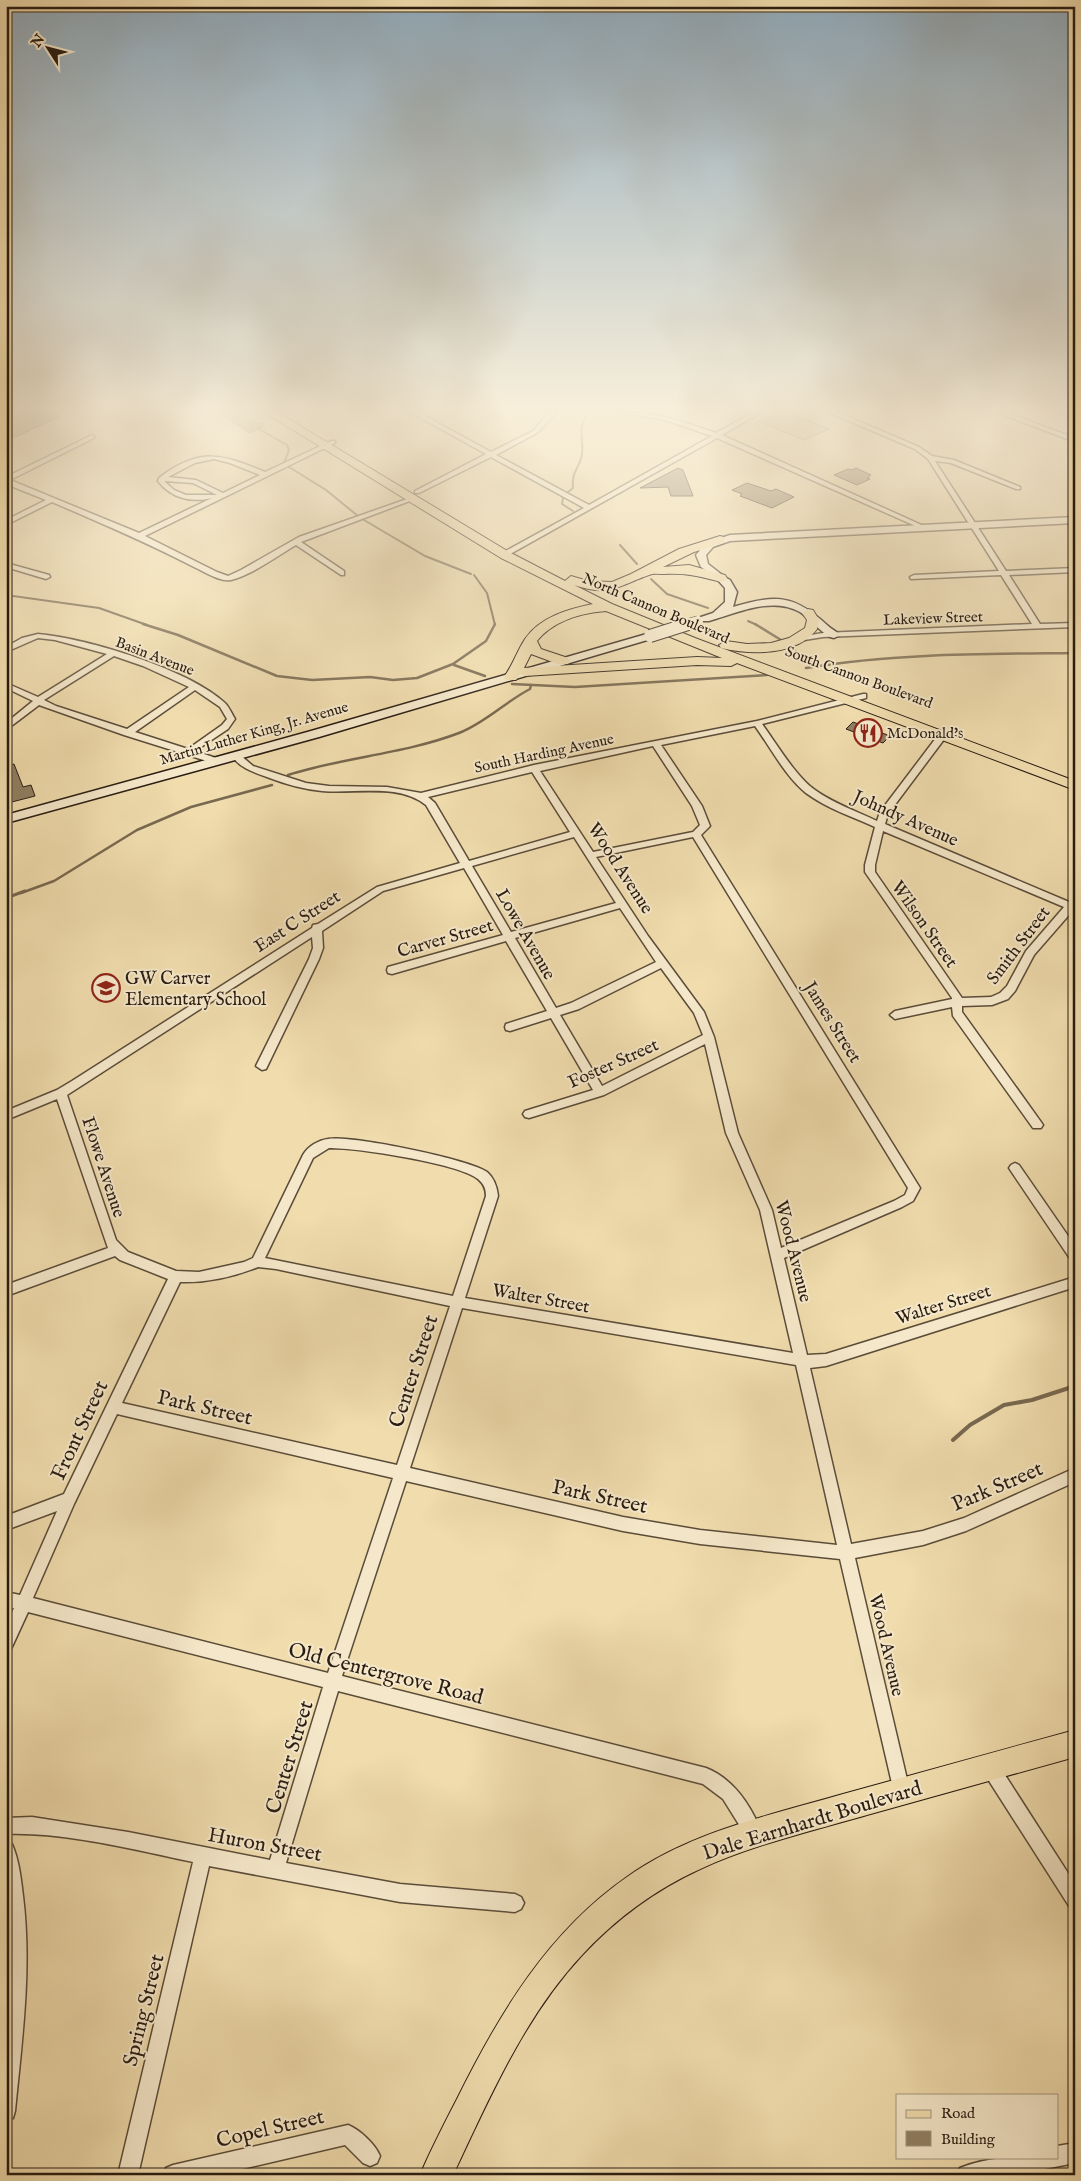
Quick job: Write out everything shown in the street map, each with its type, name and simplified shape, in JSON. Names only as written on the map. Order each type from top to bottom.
[{"type":"main road","name":"North Cannon Boulevard","points":[[445,514],[510,553],[572,585],[608,607],[747,663]]},
{"type":"main road","points":[[632,608],[621,598],[620,589],[635,578],[683,552],[720,540]]},
{"type":"main road","points":[[568,615],[578,604],[572,585],[614,586],[658,570],[677,568],[699,571],[721,578],[732,589],[732,601],[723,611],[702,620]]},
{"type":"main road","name":"North Cannon Boulevard","points":[[572,585],[632,608]]},
{"type":"main road","points":[[525,672],[702,620],[772,603],[791,605],[808,613],[824,629],[834,634]]},
{"type":"main road","points":[[511,677],[521,664],[538,632],[568,615],[587,608],[608,607]]},
{"type":"main road","name":"South Cannon Boulevard","points":[[632,608],[784,667],[1075,775]]},
{"type":"main road","points":[[784,667],[775,655],[776,650],[811,629],[813,620],[808,613]]},
{"type":"main road","points":[[531,642],[536,652],[563,661]]},
{"type":"main road","points":[[726,645],[752,649],[788,642]]},
{"type":"main road","points":[[525,672],[697,661],[747,663]]},
{"type":"main road","name":"South Cannon Boulevard","points":[[747,663],[1075,786]]},
{"type":"main road","name":"Martin Luther King, Jr. Avenue","points":[[6,820],[236,756],[525,672]]},
{"type":"main road","name":"Dale Earnhardt Boulevard","points":[[436,2175],[495,2053],[524,2004],[550,1969],[593,1923],[638,1887],[677,1863],[702,1851],[754,1833],[1075,1743]]},
{"type":"street","points":[[6,524],[25,514]]},
{"type":"street","points":[[85,514],[139,536],[214,574],[229,578],[244,572],[296,542],[369,514]]},
{"type":"street","points":[[139,536],[184,514]]},
{"type":"street","points":[[510,553],[579,514]]},
{"type":"street","points":[[892,514],[922,527]]},
{"type":"street","points":[[965,514],[1038,627]]},
{"type":"street","points":[[721,578],[706,567],[701,557],[705,548],[720,540],[749,535],[1075,520]]},
{"type":"street","points":[[296,542],[341,573]]},
{"type":"street","points":[[6,565],[46,577]]},
{"type":"street","points":[[914,578],[1075,570]]},
{"type":"street","name":"Lakeview Street","points":[[788,642],[834,634],[1075,625]]},
{"type":"street","name":"Basin Avenue","points":[[8,648],[26,639],[40,636],[114,653],[196,686],[225,708],[231,719],[225,727],[188,752]]},
{"type":"street","points":[[6,728],[37,701],[114,653]]},
{"type":"street","points":[[6,685],[37,701],[127,733],[216,761]]},
{"type":"street","points":[[127,733],[196,686]]},
{"type":"street","name":"South Harding Avenue","points":[[236,756],[244,764],[252,768],[304,786],[329,789],[395,790],[421,796],[534,768],[757,723],[863,696]]},
{"type":"street","name":"Johndy Avenue","points":[[757,723],[800,782],[811,792],[832,804],[880,825],[1072,903]]},
{"type":"street","name":"Wilson Street","points":[[942,736],[887,808],[880,825],[870,865],[872,876],[924,952],[950,986],[957,1002],[957,1013],[1037,1125]]},
{"type":"street","points":[[592,855],[696,834],[705,826],[704,818],[655,743]]},
{"type":"street","name":"Wood Avenue","points":[[534,768],[623,904],[699,1012],[709,1037],[727,1119],[766,1210],[902,1792]]},
{"type":"street","name":"Lowe Avenue","points":[[421,796],[430,803],[600,1092]]},
{"type":"street","name":"East C Street","points":[[6,1116],[61,1093],[380,888],[576,832]]},
{"type":"street","name":"James Street","points":[[696,834],[914,1188],[909,1198],[898,1204],[776,1256]]},
{"type":"street","name":"Smith Street","points":[[895,1015],[957,1002],[976,1003],[992,1001],[1004,996],[1011,988],[1030,953],[1072,903]]},
{"type":"street","name":"Carver Street","points":[[392,970],[623,904]]},
{"type":"street","points":[[262,1066],[314,959],[318,948],[317,928]]},
{"type":"street","points":[[510,1027],[575,1006],[663,963]]},
{"type":"street","name":"Foster Street","points":[[529,1114],[600,1092],[709,1037]]},
{"type":"street","name":"Flowe Avenue","points":[[61,1093],[101,1218],[116,1250]]},
{"type":"street","name":"Center Street","points":[[257,1262],[309,1154],[317,1147],[328,1143],[344,1143],[418,1157],[480,1174],[492,1189],[492,1196],[333,1681],[276,1868]]},
{"type":"street","points":[[1014,1168],[1075,1256]]},
{"type":"street","points":[[6,1291],[116,1250]]},
{"type":"street","name":"Walter Street","points":[[116,1250],[134,1261],[176,1276],[199,1276],[257,1262],[276,1264],[457,1302],[802,1361],[826,1360],[1075,1282]]},
{"type":"street","name":"Front Street","points":[[24,1603],[69,1499],[176,1276]]},
{"type":"street","name":"Park Street","points":[[112,1407],[623,1524],[700,1537],[846,1552],[924,1538],[957,1527],[1075,1475]]},
{"type":"street","points":[[6,1523],[69,1499]]},
{"type":"street","name":"Old Centergrove Road","points":[[6,1599],[706,1776],[717,1780],[735,1798],[754,1833]]},
{"type":"street","points":[[6,1644],[24,1603]]},
{"type":"street","points":[[990,1767],[1075,1900]]},
{"type":"street","name":"Huron Street","points":[[6,1826],[32,1825],[128,1840],[400,1893],[516,1903]]},
{"type":"street","points":[[6,1850],[15,1880],[17,1903],[16,1973],[6,2111]]},
{"type":"street","name":"Spring Street","points":[[128,2175],[203,1856]]},
{"type":"street","name":"Copel Street","points":[[173,2175],[348,2135],[370,2156]]},
{"type":"street","points":[[1058,2156],[1075,2153]]},
{"type":"street","points":[[967,2175],[1047,2158]]},
{"type":"building","name":"McDonald's","points":[[853,722],[890,736],[883,743],[846,729]]},
{"type":"building","points":[[14,764],[23,787],[31,785],[35,796],[8,803],[6,791],[10,790],[6,781],[6,766]]},
{"type":"waterway","points":[[364,520],[425,556],[471,574]]},
{"type":"waterway","points":[[620,545],[637,564]]},
{"type":"waterway","points":[[474,575],[487,593],[495,624]]},
{"type":"waterway","points":[[651,579],[667,594],[708,608]]},
{"type":"waterway","points":[[6,595],[99,608],[147,625]]},
{"type":"waterway","points":[[748,621],[756,624]]},
{"type":"waterway","points":[[143,624],[178,635],[277,676],[312,680],[370,677],[393,680],[417,678],[453,664],[486,641],[495,624]]},
{"type":"waterway","points":[[756,624],[781,640]]},
{"type":"waterway","points":[[788,646],[817,666]]},
{"type":"waterway","points":[[806,668],[873,659],[906,657],[1075,653]]},
{"type":"waterway","points":[[454,665],[485,676]]},
{"type":"waterway","points":[[512,684],[575,687],[767,675]]},
{"type":"waterway","points":[[288,775],[417,746],[459,733],[478,724],[530,689],[531,685]]},
{"type":"waterway","points":[[21,893],[54,881],[137,830],[191,807],[272,785]]},
{"type":"waterway","points":[[6,898],[25,891]]},
{"type":"waterway","points":[[953,1440],[970,1425],[1004,1405],[1032,1400],[1075,1386]]},
{"type":"place","name":"McDonald's","points":[[868,733]]},
{"type":"place","name":"GW Carver Elementary School","points":[[106,988]]}]
